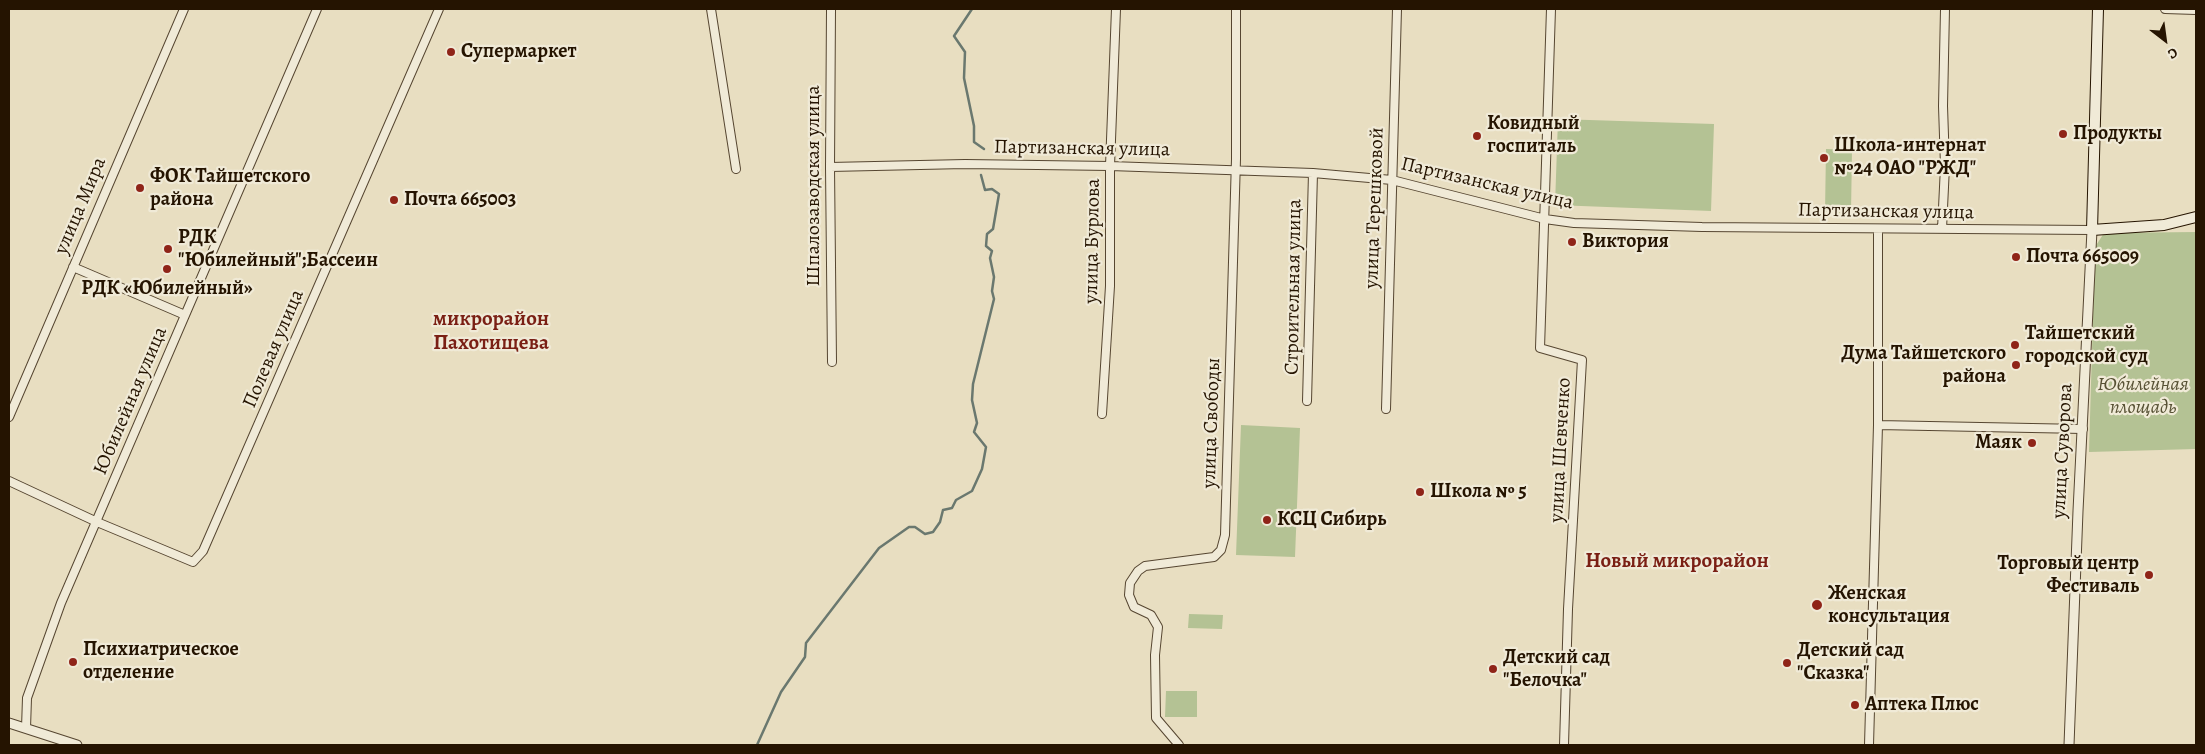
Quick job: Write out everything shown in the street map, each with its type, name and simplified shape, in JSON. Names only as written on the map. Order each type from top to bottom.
[{"type":"main road","name":"улица Суворова","points":[[2092,230],[2098,9]]},
{"type":"main road","name":"Партизанская улица","points":[[2092,230],[2164,225],[2196,217]]},
{"type":"street","name":"улица Мира","points":[[9,417],[184,9]]},
{"type":"street","name":"Юбилейная улица","points":[[26,728],[27,698],[48,635],[317,9]]},
{"type":"street","name":"Полевая улица","points":[[97,522],[193,562],[203,551],[439,9]]},
{"type":"street","points":[[711,9],[736,169]]},
{"type":"street","name":"Шпалозаводская улица","points":[[831,9],[832,362]]},
{"type":"street","name":"улица Бурлова","points":[[1102,414],[1110,286],[1110,166],[1116,9]]},
{"type":"street","name":"улица Свободы","points":[[1179,745],[1156,718],[1155,656],[1158,628],[1151,615],[1134,607],[1129,595],[1130,583],[1138,571],[1145,566],[1214,557],[1221,550],[1225,535],[1236,170],[1236,9]]},
{"type":"street","name":"улица Терешковой","points":[[1386,409],[1396,9]]},
{"type":"street","name":"улица Шевченко","points":[[1551,9],[1540,348],[1582,360],[1568,609],[1564,745]]},
{"type":"street","points":[[1942,229],[1945,166],[1943,106],[1945,9]]},
{"type":"street","points":[[2165,9],[2196,10]]},
{"type":"street","name":"Партизанская улица","points":[[830,167],[965,164],[1110,166],[1313,174],[1392,180],[1545,219],[1574,223],[1702,227],[2092,230]]},
{"type":"street","name":"Строительная улица","points":[[1307,402],[1313,174]]},
{"type":"street","points":[[1868,745],[1878,425],[1878,229]]},
{"type":"street","name":"улица Суворова","points":[[2069,745],[2092,230]]},
{"type":"street","points":[[73,266],[185,315]]},
{"type":"street","points":[[1878,425],[2082,429]]},
{"type":"street","points":[[9,481],[97,522]]},
{"type":"street","points":[[9,723],[77,745]]},
{"type":"green space","points":[[1558,119],[1714,124],[1711,211],[1555,205]]},
{"type":"green space","points":[[1826,149],[1852,150],[1851,213],[1825,212]]},
{"type":"green space","name":"Юбилейная площадь","points":[[2196,232],[2196,449],[2089,452],[2095,247],[2104,233]]},
{"type":"green space","points":[[1241,425],[1300,428],[1295,557],[1236,555]]},
{"type":"green space","points":[[1189,614],[1223,615],[1222,629],[1188,628]]},
{"type":"green space","points":[[1166,691],[1197,691],[1197,717],[1165,717]]},
{"type":"waterway","points":[[972,9],[954,36],[965,52],[964,78],[974,126],[974,142],[984,149]]},
{"type":"waterway","points":[[757,745],[781,692],[805,657],[806,643],[879,548],[909,527],[915,527],[925,534],[933,532],[940,522],[943,510],[952,508],[956,500],[972,491],[982,469],[986,447],[974,432],[977,423],[972,400],[973,384],[994,299],[992,291],[994,277],[990,258],[992,251],[986,246],[987,234],[993,229],[999,194],[992,189],[985,190],[981,175]]},
{"type":"place","name":"Супермаркет","points":[[451,52]]},
{"type":"place","name":"Продукты","points":[[2063,134]]},
{"type":"place","name":"Ковидный госпиталь","points":[[1477,136]]},
{"type":"place","name":"Школа-интернат №24 ОАО \"РЖД\"","points":[[1824,158]]},
{"type":"place","name":"ФОК Тайшетского района","points":[[140,188]]},
{"type":"place","name":"Почта 665003","points":[[394,200]]},
{"type":"place","name":"Виктория","points":[[1572,242]]},
{"type":"place","name":"РДК \"Юбилейный\";Бассеин","points":[[168,249]]},
{"type":"place","name":"Почта 665009","points":[[2016,257]]},
{"type":"place","name":"РДК «Юбилейный»","points":[[167,269]]},
{"type":"place","name":"Тайшетский городской суд","points":[[2015,345]]},
{"type":"place","name":"Дума Тайшетского района","points":[[2016,365]]},
{"type":"place","name":"Маяк","points":[[2032,443]]},
{"type":"place","name":"Школа № 5","points":[[1420,492]]},
{"type":"place","name":"КСЦ Сибирь","points":[[1267,520]]},
{"type":"place","name":"Торговый центр Фестиваль","points":[[2149,575]]},
{"type":"place","name":"Женская консультация","points":[[1817,605]]},
{"type":"place","name":"Психиатрическое отделение","points":[[73,662]]},
{"type":"place","name":"Детский сад \"Сказка\"","points":[[1787,663]]},
{"type":"place","name":"Детский сад \"Белочка\"","points":[[1493,669]]},
{"type":"place","name":"Аптека Плюс","points":[[1855,705]]},
{"type":"district","name":"микрорайон Пахотищева","points":[[491,332]]},
{"type":"district","name":"Новый микрорайон","points":[[1677,562]]}]
